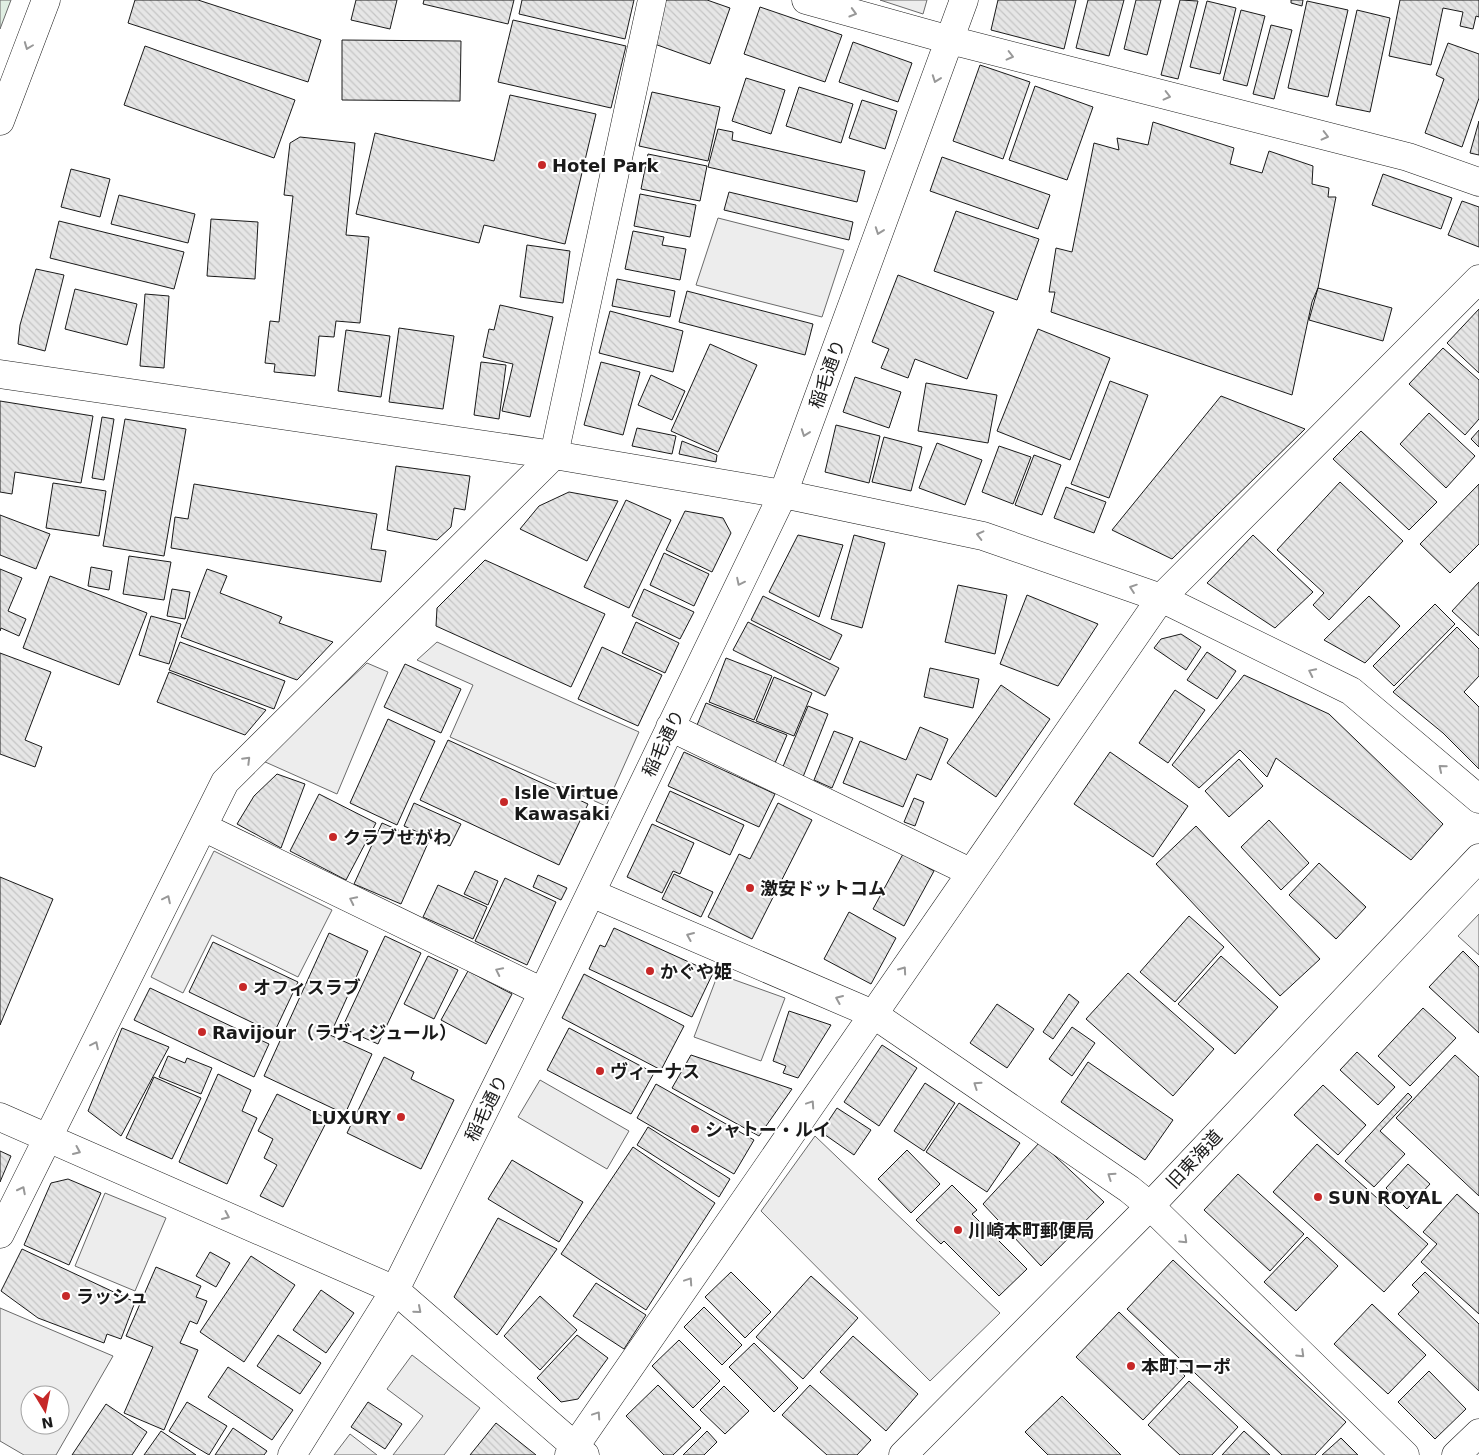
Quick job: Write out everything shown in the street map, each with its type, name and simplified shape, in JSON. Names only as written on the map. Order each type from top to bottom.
[{"type":"main road","points":[[0,121],[46,0]]},
{"type":"main road","points":[[0,1234],[225,782],[554,455],[652,0]]},
{"type":"main road","points":[[806,0],[950,40],[1408,157],[1479,182]]},
{"type":"main road","name":"稲毛通り","points":[[292,1455],[395,1290],[543,992],[783,494],[964,0]]},
{"type":"main road","points":[[0,1117],[395,1290],[577,1452],[970,872],[1161,598],[1479,279]]},
{"type":"main road","points":[[0,374],[554,455],[783,494],[983,536],[1161,598],[1351,691],[1479,799]]},
{"type":"main road","points":[[670,727],[970,872]]},
{"type":"main road","points":[[203,827],[543,992]]},
{"type":"main road","name":"旧東海道","points":[[902,1455],[1150,1206],[1479,858]]},
{"type":"main road","points":[[591,893],[873,1014],[1129,1188],[1150,1206],[1405,1455]]},
{"type":"main road","points":[[1456,1455],[1479,1433]]},
{"type":"green space","points":[[0,0],[11,0],[0,29]]},
{"type":"shaded area","points":[[880,0],[927,0],[923,14]]},
{"type":"shaded area","points":[[718,218],[844,250],[822,317],[696,285]]},
{"type":"shaded area","points":[[437,642],[639,732],[606,806],[450,737],[473,685],[417,660]]},
{"type":"shaded area","points":[[367,663],[388,672],[337,794],[263,761]]},
{"type":"shaded area","points":[[214,851],[332,910],[298,977],[212,935],[183,993],[151,977]]},
{"type":"shaded area","points":[[1479,914],[1479,955],[1458,936]]},
{"type":"shaded area","points":[[718,974],[785,998],[761,1061],[694,1037]]},
{"type":"shaded area","points":[[540,1080],[629,1131],[607,1169],[518,1117]]},
{"type":"shaded area","points":[[815,1136],[1000,1313],[930,1381],[761,1211]]},
{"type":"shaded area","points":[[105,1193],[166,1218],[135,1291],[75,1266]]},
{"type":"shaded area","points":[[0,1308],[113,1356],[70,1431],[70,1385],[20,1385],[20,1435],[68,1435],[56,1455],[24,1455],[0,1441]]},
{"type":"shaded area","points":[[412,1355],[480,1408],[444,1455],[393,1455],[423,1416],[387,1389]]},
{"type":"shaded area","points":[[350,1434],[377,1455],[334,1455]]},
{"type":"building","points":[[135,0],[198,0],[321,40],[308,82],[128,23]]},
{"type":"building","points":[[356,0],[397,0],[390,29],[351,20]]},
{"type":"building","points":[[424,0],[514,0],[508,24],[423,4]]},
{"type":"building","points":[[522,0],[634,0],[625,39],[519,14]]},
{"type":"building","points":[[664,0],[707,0],[730,8],[710,64],[649,42]]},
{"type":"building","points":[[998,0],[1076,0],[1064,49],[991,30]]},
{"type":"building","points":[[1088,0],[1124,0],[1109,56],[1076,48]]},
{"type":"building","points":[[1136,0],[1161,0],[1147,55],[1124,49]]},
{"type":"building","points":[[1180,0],[1198,1],[1178,79],[1161,75]]},
{"type":"building","points":[[1291,0],[1303,0],[1302,6],[1291,3]]},
{"type":"building","points":[[1400,0],[1479,0],[1479,17],[1476,16],[1473,29],[1460,26],[1463,12],[1443,8],[1431,65],[1389,56]]},
{"type":"building","points":[[1207,1],[1236,8],[1220,74],[1190,67]]},
{"type":"building","points":[[1307,1],[1348,10],[1328,97],[1288,88]]},
{"type":"building","points":[[760,7],[842,35],[825,82],[744,54]]},
{"type":"building","points":[[1241,10],[1265,16],[1247,86],[1223,80]]},
{"type":"building","points":[[1357,10],[1390,18],[1370,112],[1336,105]]},
{"type":"building","points":[[513,20],[626,46],[611,108],[498,82]]},
{"type":"building","points":[[1271,25],[1292,30],[1274,99],[1253,94]]},
{"type":"building","points":[[342,40],[461,41],[460,101],[342,100]]},
{"type":"building","points":[[853,42],[912,63],[898,102],[839,82]]},
{"type":"building","points":[[1448,43],[1479,54],[1479,98],[1462,147],[1425,133],[1444,79],[1436,75]]},
{"type":"building","points":[[145,46],[295,100],[274,158],[124,105]]},
{"type":"building","points":[[980,65],[1030,82],[1003,159],[953,141]]},
{"type":"building","points":[[746,78],[785,90],[771,134],[732,121]]},
{"type":"building","points":[[1035,86],[1093,107],[1067,180],[1009,160]]},
{"type":"building","points":[[799,87],[853,104],[841,143],[786,126]]},
{"type":"building","points":[[652,92],[720,107],[708,161],[639,146]]},
{"type":"building","points":[[510,95],[596,114],[565,244],[484,225],[479,243],[356,214],[375,133],[494,161]]},
{"type":"building","points":[[862,100],[897,111],[885,149],[849,138]]},
{"type":"building","points":[[1479,121],[1479,155],[1470,153]]},
{"type":"building","points":[[1153,122],[1234,148],[1230,164],[1262,173],[1269,151],[1313,166],[1312,184],[1329,188],[1328,197],[1336,197],[1318,288],[1312,302],[1292,395],[1051,312],[1055,292],[1049,292],[1056,248],[1072,252],[1094,143],[1119,150],[1117,138],[1148,145]]},
{"type":"building","points":[[718,129],[733,132],[732,140],[865,171],[857,202],[708,167]]},
{"type":"building","points":[[300,137],[355,143],[346,235],[369,237],[360,323],[336,321],[334,337],[319,336],[315,376],[274,372],[275,364],[265,363],[270,321],[279,322],[293,196],[284,195],[290,143]]},
{"type":"building","points":[[648,154],[707,166],[700,201],[641,189]]},
{"type":"building","points":[[942,157],[1050,195],[1038,229],[930,191]]},
{"type":"building","points":[[71,169],[110,179],[100,217],[61,207]]},
{"type":"building","points":[[1383,174],[1452,198],[1441,229],[1372,205]]},
{"type":"building","points":[[729,192],[853,222],[849,240],[724,210]]},
{"type":"building","points":[[640,194],[696,205],[690,237],[634,226]]},
{"type":"building","points":[[119,195],[195,214],[188,243],[111,224]]},
{"type":"building","points":[[1462,201],[1479,207],[1479,247],[1448,235]]},
{"type":"building","points":[[956,211],[1039,239],[1017,300],[934,271]]},
{"type":"building","points":[[211,219],[258,222],[255,279],[207,276]]},
{"type":"building","points":[[59,221],[184,252],[174,289],[50,258]]},
{"type":"building","points":[[633,231],[664,237],[662,245],[686,249],[680,280],[625,269]]},
{"type":"building","points":[[527,245],[570,251],[563,303],[520,297]]},
{"type":"building","points":[[36,269],[64,275],[45,351],[18,344],[20,325]]},
{"type":"building","points":[[898,275],[994,312],[967,379],[915,359],[908,378],[881,368],[889,349],[872,342]]},
{"type":"building","points":[[617,279],[675,291],[670,317],[612,306]]},
{"type":"building","points":[[1318,288],[1392,308],[1383,341],[1309,320]]},
{"type":"building","points":[[75,289],[137,304],[127,345],[65,329]]},
{"type":"building","points":[[687,291],[813,324],[805,355],[679,322]]},
{"type":"building","points":[[145,294],[169,296],[164,368],[140,366]]},
{"type":"building","points":[[500,305],[553,317],[530,417],[502,411],[513,364],[483,357],[489,329],[494,330]]},
{"type":"building","points":[[1479,309],[1479,373],[1447,343]]},
{"type":"building","points":[[610,311],[683,331],[673,372],[599,353]]},
{"type":"building","points":[[399,328],[454,336],[443,409],[389,402]]},
{"type":"building","points":[[1038,329],[1110,358],[1070,460],[997,431]]},
{"type":"building","points":[[346,330],[390,336],[381,397],[338,391]]},
{"type":"building","points":[[710,344],[757,365],[718,452],[671,431]]},
{"type":"building","points":[[1443,348],[1479,380],[1479,419],[1465,435],[1409,384]]},
{"type":"building","points":[[481,362],[506,365],[499,419],[474,415]]},
{"type":"building","points":[[601,362],[640,372],[623,435],[584,425]]},
{"type":"building","points":[[651,375],[685,391],[672,420],[638,405]]},
{"type":"building","points":[[855,377],[901,392],[889,428],[843,412]]},
{"type":"building","points":[[1110,381],[1148,395],[1109,498],[1071,484]]},
{"type":"building","points":[[926,383],[997,395],[988,443],[918,431]]},
{"type":"building","points":[[1221,396],[1305,429],[1172,559],[1112,530]]},
{"type":"building","points":[[0,401],[93,416],[81,483],[15,472],[12,494],[0,492]]},
{"type":"building","points":[[1429,413],[1475,456],[1446,488],[1400,444]]},
{"type":"building","points":[[102,417],[114,419],[104,480],[92,478]]},
{"type":"building","points":[[125,419],[186,429],[164,556],[103,546]]},
{"type":"building","points":[[836,425],[880,436],[869,483],[825,472]]},
{"type":"building","points":[[637,428],[676,436],[672,454],[632,446]]},
{"type":"building","points":[[1479,430],[1479,447],[1471,439]]},
{"type":"building","points":[[1361,431],[1437,502],[1409,530],[1333,459]]},
{"type":"building","points":[[884,437],[922,447],[911,491],[872,482]]},
{"type":"building","points":[[682,441],[717,455],[716,462],[679,454]]},
{"type":"building","points":[[937,443],[982,460],[965,505],[919,488]]},
{"type":"building","points":[[999,446],[1031,457],[1013,504],[982,492]]},
{"type":"building","points":[[1034,455],[1061,465],[1042,515],[1015,505]]},
{"type":"building","points":[[396,466],[470,476],[465,510],[454,508],[451,527],[437,540],[387,530]]},
{"type":"building","points":[[1340,482],[1403,541],[1329,620],[1313,605],[1324,593],[1277,550]]},
{"type":"building","points":[[53,483],[106,491],[99,536],[46,528]]},
{"type":"building","points":[[194,484],[377,514],[371,549],[386,551],[381,582],[171,548],[175,517],[188,519]]},
{"type":"building","points":[[1479,484],[1479,544],[1450,573],[1420,544]]},
{"type":"building","points":[[1066,487],[1106,502],[1094,533],[1054,518]]},
{"type":"building","points":[[569,492],[618,501],[587,561],[520,529],[539,506]]},
{"type":"building","points":[[626,500],[671,520],[629,608],[584,587]]},
{"type":"building","points":[[685,511],[723,518],[731,533],[712,572],[666,550]]},
{"type":"building","points":[[0,515],[50,534],[36,569],[0,555]]},
{"type":"building","points":[[798,535],[843,545],[819,617],[769,592]]},
{"type":"building","points":[[854,535],[885,543],[862,628],[831,619]]},
{"type":"building","points":[[1253,535],[1313,592],[1275,628],[1207,583]]},
{"type":"building","points":[[664,553],[709,574],[694,606],[650,585]]},
{"type":"building","points":[[129,556],[171,562],[164,600],[123,594]]},
{"type":"building","points":[[485,560],[605,614],[571,687],[436,626],[437,608]]},
{"type":"building","points":[[91,567],[112,571],[109,590],[88,586]]},
{"type":"building","points":[[0,569],[22,578],[8,611],[26,619],[19,636],[1,628],[0,631]]},
{"type":"building","points":[[207,569],[227,576],[220,593],[282,617],[279,623],[333,642],[297,680],[181,637]]},
{"type":"building","points":[[50,576],[147,613],[119,685],[23,648]]},
{"type":"building","points":[[1479,582],[1479,636],[1452,611]]},
{"type":"building","points":[[958,585],[1007,595],[995,654],[945,642]]},
{"type":"building","points":[[172,589],[190,592],[185,619],[167,616]]},
{"type":"building","points":[[644,589],[694,612],[680,639],[632,616]]},
{"type":"building","points":[[1027,595],[1098,624],[1058,686],[1000,664]]},
{"type":"building","points":[[763,596],[842,635],[830,660],[751,620]]},
{"type":"building","points":[[1369,596],[1400,626],[1365,663],[1324,640]]},
{"type":"building","points":[[1435,604],[1455,624],[1394,686],[1373,666]]},
{"type":"building","points":[[151,616],[181,624],[169,664],[139,655]]},
{"type":"building","points":[[636,622],[679,643],[665,673],[622,653]]},
{"type":"building","points":[[748,622],[839,668],[825,696],[733,650]]},
{"type":"building","points":[[1457,627],[1479,649],[1479,676],[1464,692],[1479,707],[1479,769],[1443,733],[1393,692]]},
{"type":"building","points":[[1181,634],[1201,647],[1186,670],[1154,648],[1161,639]]},
{"type":"building","points":[[180,642],[285,681],[274,709],[169,670]]},
{"type":"building","points":[[602,647],[662,675],[638,726],[578,699]]},
{"type":"building","points":[[1207,652],[1236,671],[1217,699],[1187,680]]},
{"type":"building","points":[[0,653],[51,672],[25,740],[42,747],[35,767],[0,754]]},
{"type":"building","points":[[726,658],[772,676],[754,720],[709,702]]},
{"type":"building","points":[[405,664],[461,689],[441,733],[384,707]]},
{"type":"building","points":[[930,668],[979,679],[973,708],[924,697]]},
{"type":"building","points":[[169,672],[266,710],[245,735],[157,702]]},
{"type":"building","points":[[1244,675],[1329,714],[1443,824],[1411,860],[1276,758],[1267,777],[1240,750],[1199,788],[1172,765]]},
{"type":"building","points":[[774,677],[812,693],[794,736],[756,721]]},
{"type":"building","points":[[1001,685],[1050,719],[996,797],[947,763]]},
{"type":"building","points":[[1175,690],[1205,710],[1168,763],[1139,743]]},
{"type":"building","points":[[706,703],[787,735],[775,763],[695,730]]},
{"type":"building","points":[[808,706],[828,714],[803,777],[782,769]]},
{"type":"building","points":[[388,719],[435,741],[397,825],[350,803]]},
{"type":"building","points":[[920,727],[948,739],[931,780],[917,774],[903,807],[843,783],[860,741],[906,760]]},
{"type":"building","points":[[834,731],[853,738],[832,788],[814,780]]},
{"type":"building","name":"Isle Virtue Kawasaki","points":[[448,740],[588,804],[559,865],[420,800]]},
{"type":"building","points":[[684,752],[775,794],[759,827],[668,786]]},
{"type":"building","points":[[1110,752],[1188,806],[1153,857],[1074,804]]},
{"type":"building","points":[[1239,759],[1263,786],[1229,817],[1205,791]]},
{"type":"building","points":[[277,774],[305,784],[281,848],[237,824],[254,796]]},
{"type":"building","points":[[670,791],[744,825],[730,855],[656,821]]},
{"type":"building","name":"クラブせがわ","points":[[319,794],[376,823],[346,880],[290,851]]},
{"type":"building","points":[[914,798],[924,802],[915,826],[904,822]]},
{"type":"building","points":[[414,803],[461,824],[450,846],[404,826]]},
{"type":"building","name":"激安ドットコム","points":[[778,803],[812,820],[752,939],[708,917],[739,854],[750,859]]},
{"type":"building","points":[[1269,820],[1309,863],[1281,890],[1241,847]]},
{"type":"building","points":[[382,823],[428,843],[401,904],[354,884]]},
{"type":"building","points":[[652,824],[694,843],[680,874],[673,871],[662,893],[627,877]]},
{"type":"building","points":[[1196,826],[1320,959],[1280,996],[1156,864]]},
{"type":"building","points":[[903,854],[934,871],[904,926],[873,909]]},
{"type":"building","points":[[1319,863],[1366,907],[1336,939],[1289,895]]},
{"type":"building","points":[[475,871],[498,881],[488,905],[464,894]]},
{"type":"building","points":[[674,874],[713,892],[701,917],[662,899]]},
{"type":"building","points":[[538,875],[567,888],[561,900],[533,887]]},
{"type":"building","points":[[0,877],[53,899],[0,1025]]},
{"type":"building","points":[[505,878],[556,902],[527,965],[475,941]]},
{"type":"building","points":[[438,885],[487,907],[473,939],[423,917]]},
{"type":"building","points":[[849,912],[896,938],[871,984],[824,959]]},
{"type":"building","points":[[1189,916],[1224,947],[1175,1002],[1140,972]]},
{"type":"building","name":"かぐや姫","points":[[614,928],[713,973],[692,1017],[589,969],[600,945],[605,947]]},
{"type":"building","points":[[329,933],[368,951],[330,1035],[372,1054],[345,1114],[264,1076]]},
{"type":"building","points":[[385,936],[421,953],[378,1044],[342,1028]]},
{"type":"building","name":"オフィスラブ","points":[[213,942],[298,982],[274,1033],[189,992]]},
{"type":"building","points":[[1463,951],[1479,967],[1479,1033],[1429,987]]},
{"type":"building","points":[[428,956],[458,970],[434,1019],[404,1004]]},
{"type":"building","points":[[1221,956],[1278,1007],[1235,1054],[1178,1004]]},
{"type":"building","points":[[468,971],[512,994],[486,1044],[441,1020]]},
{"type":"building","points":[[1128,973],[1214,1049],[1173,1096],[1086,1019]]},
{"type":"building","points":[[584,974],[684,1026],[661,1070],[562,1018]]},
{"type":"building","name":"Ravijour（ラヴィジュール）","points":[[150,988],[269,1044],[254,1077],[134,1020]]},
{"type":"building","points":[[1069,994],[1079,1002],[1053,1039],[1043,1032]]},
{"type":"building","points":[[997,1004],[1034,1029],[1007,1068],[970,1043]]},
{"type":"building","points":[[1423,1008],[1456,1038],[1410,1086],[1378,1056]]},
{"type":"building","points":[[789,1011],[831,1025],[798,1078],[783,1073],[786,1066],[773,1061]]},
{"type":"building","points":[[1072,1027],[1095,1043],[1072,1076],[1049,1059]]},
{"type":"building","points":[[122,1028],[169,1047],[121,1136],[88,1111]]},
{"type":"building","name":"ヴィーナス","points":[[569,1028],[654,1073],[631,1114],[547,1070]]},
{"type":"building","points":[[882,1045],[917,1068],[879,1126],[844,1102]]},
{"type":"building","points":[[1357,1052],[1395,1087],[1378,1105],[1340,1070]]},
{"type":"building","points":[[691,1055],[792,1089],[759,1136],[672,1088]]},
{"type":"building","points":[[1455,1055],[1479,1077],[1479,1196],[1396,1118]]},
{"type":"building","points":[[168,1056],[185,1063],[187,1058],[212,1068],[201,1094],[159,1077]]},
{"type":"building","name":"LUXURY","points":[[384,1057],[414,1072],[411,1079],[454,1100],[421,1169],[347,1133]]},
{"type":"building","points":[[1088,1062],[1173,1120],[1145,1160],[1061,1102]]},
{"type":"building","points":[[218,1074],[251,1090],[242,1111],[257,1118],[227,1184],[179,1162]]},
{"type":"building","points":[[154,1077],[201,1098],[172,1159],[126,1138]]},
{"type":"building","points":[[925,1083],[955,1103],[924,1151],[894,1131]]},
{"type":"building","name":"シャトー・ルイ","points":[[656,1084],[754,1140],[734,1174],[637,1118]]},
{"type":"building","points":[[1323,1085],[1366,1125],[1338,1155],[1294,1115]]},
{"type":"building","points":[[1408,1093],[1412,1097],[1380,1131],[1405,1154],[1374,1187],[1345,1161]]},
{"type":"building","points":[[277,1094],[328,1119],[283,1207],[260,1196],[277,1165],[264,1158],[273,1139],[258,1131]]},
{"type":"building","points":[[959,1103],[1020,1143],[987,1192],[926,1152]]},
{"type":"building","points":[[837,1108],[871,1130],[854,1155],[821,1132]]},
{"type":"building","points":[[648,1127],[730,1179],[719,1197],[637,1145]]},
{"type":"building","points":[[1040,1142],[1104,1202],[1041,1266],[983,1204]]},
{"type":"building","points":[[1317,1144],[1428,1244],[1384,1292],[1273,1192]]},
{"type":"building","points":[[633,1147],[715,1203],[646,1310],[561,1254]]},
{"type":"building","points":[[907,1150],[940,1184],[911,1213],[878,1179]]},
{"type":"building","points":[[0,1151],[11,1156],[0,1182]]},
{"type":"building","points":[[512,1160],[583,1202],[559,1242],[488,1199]]},
{"type":"building","points":[[1408,1164],[1430,1184],[1407,1209],[1386,1188]]},
{"type":"building","points":[[1238,1174],[1304,1234],[1270,1271],[1204,1210]]},
{"type":"building","points":[[68,1179],[101,1193],[69,1265],[24,1245],[51,1183]]},
{"type":"building","name":"川崎本町郵便局","points":[[952,1185],[977,1210],[972,1214],[1027,1269],[999,1296],[944,1241],[941,1244],[916,1220]]},
{"type":"building","points":[[1457,1194],[1479,1214],[1479,1314],[1421,1262],[1437,1244],[1423,1232]]},
{"type":"building","points":[[498,1218],[557,1249],[497,1335],[454,1297]]},
{"type":"building","points":[[1307,1237],[1338,1266],[1296,1311],[1264,1282]]},
{"type":"building","name":"ラッシュ","points":[[22,1249],[135,1302],[121,1339],[107,1334],[104,1343],[38,1318],[1,1291]]},
{"type":"building","points":[[210,1252],[230,1263],[216,1287],[196,1276]]},
{"type":"building","points":[[251,1256],[295,1285],[244,1362],[200,1332]]},
{"type":"building","points":[[1173,1260],[1346,1422],[1315,1455],[1282,1455],[1127,1309]]},
{"type":"building","points":[[156,1267],[201,1286],[196,1297],[207,1301],[197,1324],[190,1321],[180,1343],[198,1350],[164,1430],[124,1413],[153,1347],[126,1336]]},
{"type":"building","points":[[731,1272],[771,1312],[745,1338],[705,1297]]},
{"type":"building","points":[[1425,1272],[1479,1324],[1479,1391],[1398,1314],[1419,1292],[1412,1285]]},
{"type":"building","points":[[811,1276],[858,1318],[803,1379],[756,1337]]},
{"type":"building","points":[[596,1283],[646,1315],[624,1349],[573,1316]]},
{"type":"building","points":[[321,1290],[354,1313],[326,1353],[293,1330]]},
{"type":"building","points":[[540,1296],[577,1330],[540,1370],[504,1336]]},
{"type":"building","points":[[1372,1304],[1426,1355],[1388,1394],[1334,1344]]},
{"type":"building","points":[[704,1307],[742,1345],[722,1365],[684,1327]]},
{"type":"building","name":"本町コーポ","points":[[1119,1312],[1185,1376],[1143,1420],[1076,1357]]},
{"type":"building","points":[[278,1335],[321,1363],[300,1394],[257,1366]]},
{"type":"building","points":[[577,1335],[608,1358],[578,1399],[561,1402],[537,1378]]},
{"type":"building","points":[[853,1336],[918,1394],[886,1431],[820,1372]]},
{"type":"building","points":[[679,1340],[720,1381],[693,1408],[652,1366]]},
{"type":"building","points":[[754,1343],[798,1388],[774,1412],[729,1367]]},
{"type":"building","points":[[228,1367],[293,1410],[272,1440],[208,1397]]},
{"type":"building","points":[[1429,1371],[1466,1409],[1435,1439],[1398,1402]]},
{"type":"building","points":[[1189,1381],[1238,1427],[1212,1455],[1180,1455],[1148,1425]]},
{"type":"building","points":[[658,1385],[701,1428],[673,1455],[664,1455],[626,1416]]},
{"type":"building","points":[[810,1385],[871,1440],[857,1455],[827,1455],[782,1415]]},
{"type":"building","points":[[724,1386],[749,1411],[725,1434],[700,1410]]},
{"type":"building","points":[[1062,1396],[1121,1455],[1048,1455],[1025,1432]]},
{"type":"building","points":[[187,1402],[227,1426],[209,1455],[169,1431]]},
{"type":"building","points":[[368,1402],[402,1424],[385,1449],[351,1427]]},
{"type":"building","points":[[106,1404],[147,1432],[132,1455],[72,1455]]},
{"type":"building","points":[[496,1423],[536,1455],[470,1455]]},
{"type":"building","points":[[233,1428],[267,1451],[264,1455],[215,1455]]},
{"type":"building","points":[[161,1431],[196,1455],[144,1455]]},
{"type":"building","points":[[707,1431],[717,1442],[704,1455],[683,1455]]},
{"type":"building","points":[[1244,1431],[1270,1455],[1222,1455]]},
{"type":"building","points":[[1341,1438],[1358,1455],[1322,1455]]},
{"type":"place","name":"Hotel Park","points":[[542,165]]},
{"type":"place","name":"Isle Virtue Kawasaki","points":[[504,802]]},
{"type":"place","name":"クラブせがわ","points":[[333,837]]},
{"type":"place","name":"激安ドットコム","points":[[750,888]]},
{"type":"place","name":"かぐや姫","points":[[650,971]]},
{"type":"place","name":"オフィスラブ","points":[[243,987]]},
{"type":"place","name":"Ravijour（ラヴィジュール）","points":[[202,1032]]},
{"type":"place","name":"ヴィーナス","points":[[600,1071]]},
{"type":"place","name":"LUXURY","points":[[401,1117]]},
{"type":"place","name":"シャトー・ルイ","points":[[695,1129]]},
{"type":"place","name":"SUN ROYAL","points":[[1318,1197]]},
{"type":"place","name":"川崎本町郵便局","points":[[958,1230]]},
{"type":"place","name":"ラッシュ","points":[[66,1296]]},
{"type":"place","name":"本町コーポ","points":[[1131,1366]]}]
